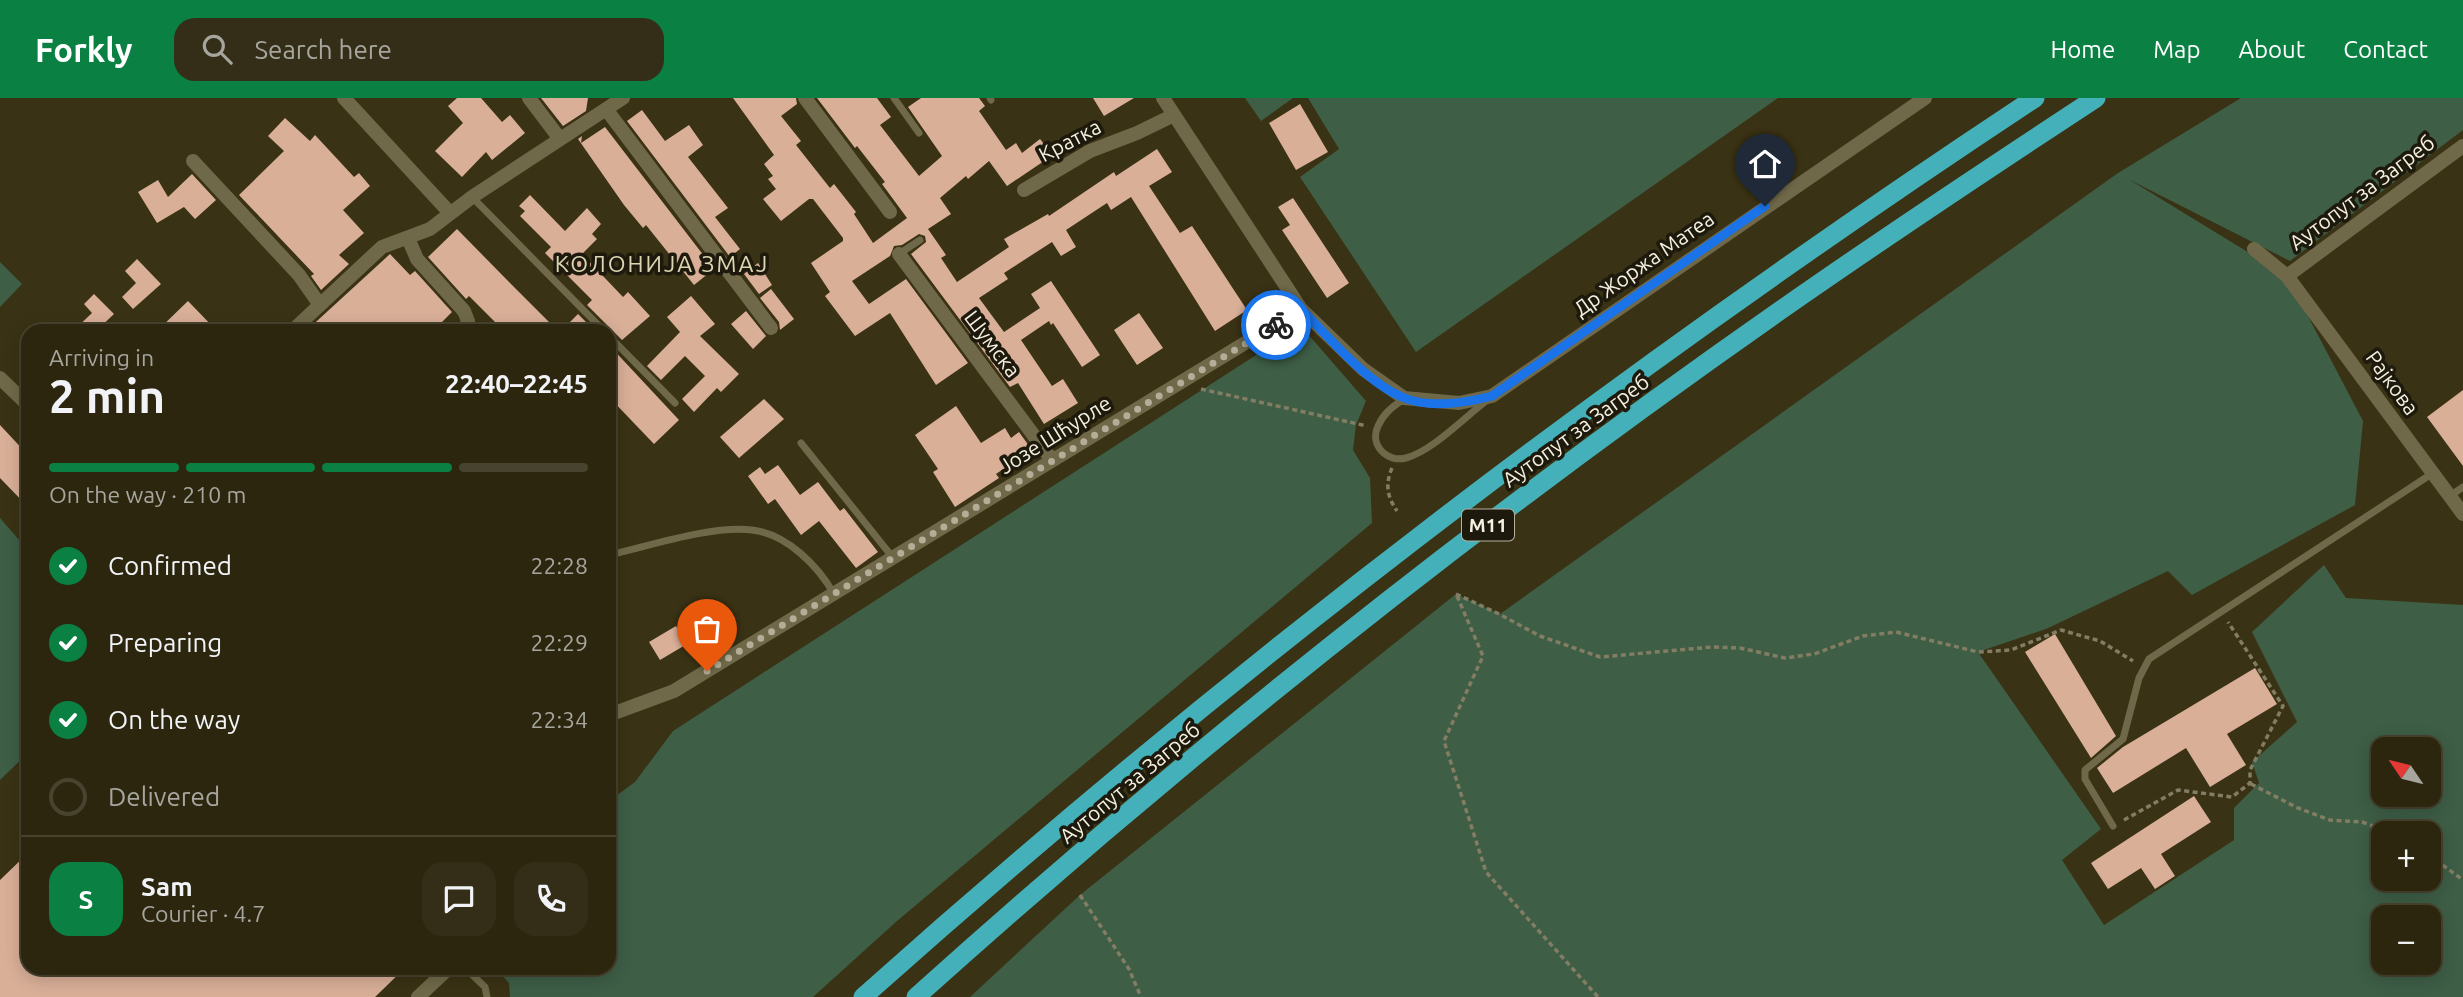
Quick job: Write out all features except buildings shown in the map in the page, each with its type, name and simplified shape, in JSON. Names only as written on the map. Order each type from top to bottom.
[{"type":"highway","name":"Аутопут за Загреб","points":[[863,997],[1118,776],[1452,509],[1701,326],[2035,98]]},
{"type":"highway","name":"Аутопут за Загреб","points":[[916,997],[1138,805],[1407,587],[1809,290],[2096,98]]},
{"type":"street","points":[[345,98],[450,213]]},
{"type":"street","points":[[529,98],[560,139]]},
{"type":"street","points":[[300,324],[383,247],[430,229],[472,197],[623,98]]},
{"type":"street","points":[[805,98],[890,212]]},
{"type":"street","points":[[1163,98],[1301,309],[1363,369],[1404,398],[1459,403],[1492,396]]},
{"type":"street","name":"Др Жоржа Матеа","points":[[1492,396],[1925,98]]},
{"type":"street","points":[[606,109],[771,328]]},
{"type":"street","name":"Кратка","points":[[1024,190],[1090,151],[1137,133],[1174,114]]},
{"type":"street","name":"Аутопут за Загреб","points":[[2287,276],[2463,146]]},
{"type":"street","points":[[193,160],[299,275],[320,305]]},
{"type":"street","points":[[408,238],[417,259],[464,311],[467,324]]},
{"type":"street","name":"Рајкова","points":[[2254,249],[2287,276],[2463,514]]},
{"type":"street","name":"Шумска","points":[[899,254],[1052,460]]},
{"type":"street","name":"Јозе Шћурле","points":[[616,712],[674,691],[1301,309]]},
{"type":"street","points":[[0,378],[21,398]]},
{"type":"street","points":[[418,997],[442,975]]},
{"type":"lane","points":[[894,98],[919,132]]},
{"type":"lane","points":[[472,197],[597,324]]},
{"type":"lane","points":[[899,254],[919,240]]},
{"type":"lane","points":[[616,343],[675,403]]},
{"type":"lane","points":[[1404,398],[1390,409],[1376,428],[1375,436],[1379,449],[1395,459],[1406,458],[1423,450],[1492,396]]},
{"type":"lane","points":[[801,443],[894,559]]},
{"type":"lane","points":[[2113,826],[2085,779],[2085,770],[2123,739],[2144,667],[2160,650],[2433,473]]},
{"type":"lane","points":[[2450,496],[2463,487]]},
{"type":"lane","points":[[616,553],[714,531],[751,530],[782,541],[809,561],[824,576],[835,595]]},
{"type":"lane","points":[[472,975],[485,987],[487,997]]},
{"type":"path","points":[[1178,384],[1376,428]]},
{"type":"path","points":[[1395,459],[1387,482],[1389,498],[1397,511]]},
{"type":"path","points":[[1598,997],[1486,872],[1444,741],[1483,656],[1456,594],[1540,636],[1600,657],[1712,647],[1740,648],[1785,658],[1814,654],[1863,636],[1896,632],[1978,652],[2011,650],[2061,631],[2075,632],[2100,641],[2144,667]]},
{"type":"path","points":[[2221,611],[2283,706],[2250,770],[2250,783]]},
{"type":"path","points":[[2113,826],[2178,790],[2232,797],[2250,783]]},
{"type":"path","points":[[2250,783],[2298,808],[2330,820],[2371,825]]},
{"type":"path","points":[[2441,864],[2463,880]]},
{"type":"path","points":[[1080,895],[1129,969],[1141,997]]},
{"type":"green space","points":[[1245,98],[1293,98],[1261,121]]},
{"type":"green space","points":[[1308,98],[1778,98],[1416,352],[1300,177],[1339,149]]},
{"type":"green space","points":[[2241,98],[2463,98],[2463,130],[2290,261],[2130,180],[2287,276],[2363,421],[2355,505],[2192,595],[2168,571],[2046,629],[1978,652],[2101,829],[2062,860],[2104,925],[2234,840],[2234,808],[2259,783],[2252,762],[2297,722],[2252,632],[2324,565],[2346,598],[2463,605],[2463,997],[970,997],[1080,895],[1456,594],[1500,614],[2118,173]]},
{"type":"green space","points":[[0,262],[22,284],[0,307]]},
{"type":"green space","points":[[1301,326],[1366,401],[1356,425],[1353,450],[1370,478],[1372,523],[897,921],[813,997],[510,997],[509,983],[502,975],[616,975],[616,796],[635,782],[673,731]]},
{"type":"green space","points":[[0,518],[21,542],[21,760],[0,780]]},
{"type":"way so far","points":[[707,671],[1276,325]]},
{"type":"district","name":"КОЛОНИЈА ЗМАЈ","points":[[662,264]]},
{"type":"route","points":[[1276,325],[1301,309],[1363,369],[1388,390],[1404,398],[1447,403],[1478,400],[1492,396],[1765,206]]}]
